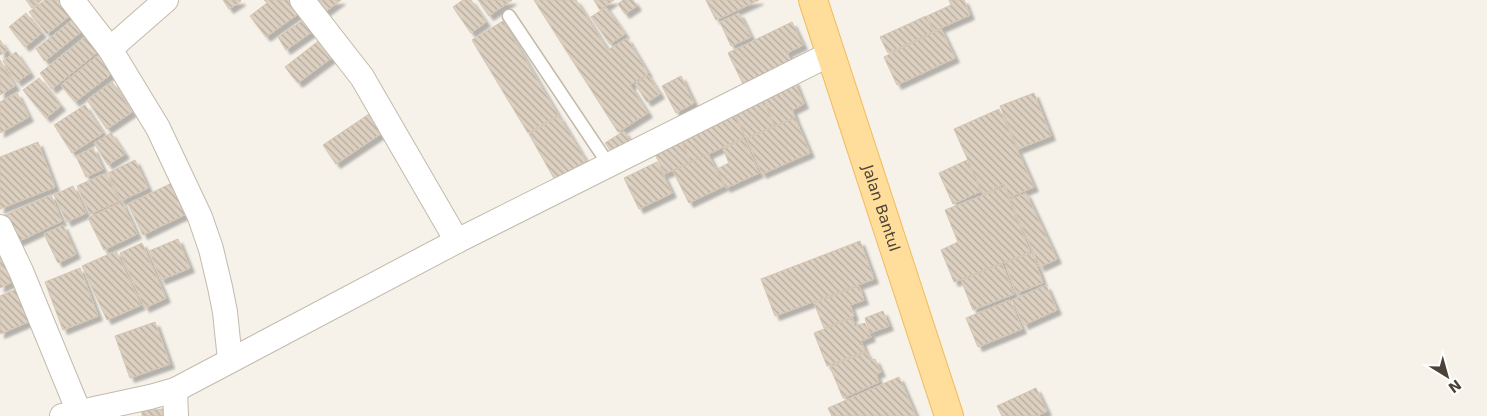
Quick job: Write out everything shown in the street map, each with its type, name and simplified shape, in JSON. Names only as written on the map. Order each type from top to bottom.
[{"type":"main road","name":"Jalan Bantul","points":[[819,3],[830,54],[949,416]]},
{"type":"street","points":[[72,0],[110,48],[158,128],[200,216],[211,249],[220,287],[225,312],[230,360]]},
{"type":"street","points":[[110,48],[166,0]]},
{"type":"street","points":[[302,0],[362,77],[457,241]]},
{"type":"street","points":[[0,227],[21,271],[70,414],[175,390],[457,241],[830,54]]},
{"type":"street","points":[[175,390],[176,416]]},
{"type":"lane","points":[[509,16],[608,165]]},
{"type":"building","points":[[26,0],[42,0],[32,8]]},
{"type":"building","points":[[45,0],[62,0],[72,14],[47,34],[29,12]]},
{"type":"building","points":[[223,0],[240,0],[241,1],[229,9]]},
{"type":"building","points":[[264,0],[298,0],[305,9],[266,37],[250,16],[267,3]]},
{"type":"building","points":[[315,0],[341,0],[325,12]]},
{"type":"building","points":[[463,0],[471,0],[486,22],[471,33],[453,7]]},
{"type":"building","points":[[478,0],[512,0],[489,16]]},
{"type":"building","points":[[534,0],[576,0],[608,50],[627,38],[648,73],[630,85],[648,113],[618,132]]},
{"type":"building","points":[[594,0],[614,0],[600,10]]},
{"type":"building","points":[[623,0],[633,0],[637,6],[625,14],[618,4]]},
{"type":"building","points":[[706,0],[759,0],[716,20]]},
{"type":"building","points":[[949,0],[964,0],[970,15],[934,31],[927,16],[951,5]]},
{"type":"building","points":[[606,7],[625,34],[610,44],[591,17]]},
{"type":"building","points":[[26,13],[42,33],[25,47],[9,27]]},
{"type":"building","points":[[739,13],[751,37],[731,46],[720,22]]},
{"type":"building","points":[[926,16],[933,32],[888,53],[880,37]]},
{"type":"building","points":[[308,17],[316,29],[286,50],[278,37]]},
{"type":"building","points":[[73,19],[82,31],[45,61],[36,49]]},
{"type":"building","points":[[503,21],[558,115],[528,133],[472,40]]},
{"type":"building","points":[[792,22],[803,45],[787,53],[792,63],[744,86],[728,53]]},
{"type":"building","points":[[941,29],[955,58],[897,85],[884,57]]},
{"type":"building","points":[[88,35],[100,50],[52,89],[40,73]]},
{"type":"building","points":[[321,39],[334,56],[298,83],[285,67]]},
{"type":"building","points":[[0,40],[7,51],[0,55]]},
{"type":"building","points":[[16,52],[30,73],[17,82],[3,61]]},
{"type":"building","points":[[101,53],[115,71],[75,102],[61,85]]},
{"type":"building","points":[[0,60],[15,86],[0,95]]},
{"type":"building","points":[[648,75],[660,94],[647,102],[635,84]]},
{"type":"building","points":[[681,76],[694,103],[676,113],[662,86]]},
{"type":"building","points":[[39,78],[61,106],[46,118],[23,90]]},
{"type":"building","points":[[794,80],[804,104],[792,110],[795,117],[775,126],[761,94]]},
{"type":"building","points":[[112,82],[132,112],[107,129],[87,100]]},
{"type":"building","points":[[17,93],[29,117],[0,133],[0,102]]},
{"type":"building","points":[[1034,93],[1051,136],[1018,149],[1000,106]]},
{"type":"building","points":[[761,94],[774,126],[746,138],[732,107]]},
{"type":"building","points":[[85,105],[103,133],[72,153],[54,125]]},
{"type":"building","points":[[999,109],[1034,187],[1010,197],[1004,184],[983,194],[954,129]]},
{"type":"building","points":[[732,110],[745,137],[691,162],[679,134]]},
{"type":"building","points":[[369,114],[382,133],[336,164],[323,145]]},
{"type":"building","points":[[559,116],[586,161],[555,180],[529,134]]},
{"type":"building","points":[[795,118],[810,153],[762,174],[747,139]]},
{"type":"building","points":[[624,131],[631,143],[613,154],[605,143]]},
{"type":"building","points":[[111,133],[125,154],[108,165],[94,143]]},
{"type":"building","points":[[678,135],[691,162],[664,174],[652,147]]},
{"type":"building","points":[[744,139],[759,173],[726,188],[717,169],[729,163],[723,149]]},
{"type":"building","points":[[38,142],[55,187],[0,209],[0,157]]},
{"type":"building","points":[[93,148],[103,169],[86,177],[76,156]]},
{"type":"building","points":[[708,154],[724,186],[689,203],[673,171]]},
{"type":"building","points":[[135,160],[148,188],[121,201],[108,173]]},
{"type":"building","points":[[967,160],[981,191],[953,204],[939,173]]},
{"type":"building","points":[[657,162],[672,193],[639,209],[624,178]]},
{"type":"building","points":[[106,173],[119,201],[90,214],[77,186]]},
{"type":"building","points":[[172,183],[186,214],[143,235],[128,204]]},
{"type":"building","points":[[73,186],[86,213],[67,222],[54,195]]},
{"type":"building","points":[[1004,187],[1030,252],[954,282],[941,250],[958,242],[945,210]]},
{"type":"building","points":[[1026,193],[1057,259],[1040,267],[1010,200]]},
{"type":"building","points":[[51,195],[62,221],[15,243],[3,216]]},
{"type":"building","points":[[122,202],[137,234],[104,250],[88,218]]},
{"type":"building","points":[[63,225],[76,254],[58,263],[44,234]]},
{"type":"building","points":[[178,239],[190,268],[161,280],[149,251]]},
{"type":"building","points":[[860,241],[874,279],[775,316],[761,279]]},
{"type":"building","points":[[142,243],[166,298],[145,308],[120,253]]},
{"type":"building","points":[[0,251],[14,281],[0,288]]},
{"type":"building","points":[[116,251],[141,305],[107,320],[82,266]]},
{"type":"building","points":[[1032,253],[1043,283],[1016,293],[1005,263]]},
{"type":"building","points":[[1002,264],[1014,294],[973,310],[961,280]]},
{"type":"building","points":[[80,268],[98,316],[63,330],[45,282]]},
{"type":"building","points":[[1046,285],[1057,310],[1024,325],[1012,300]]},
{"type":"building","points":[[859,286],[864,300],[850,305],[854,316],[824,328],[814,303]]},
{"type":"building","points":[[22,287],[35,319],[0,334],[0,296]]},
{"type":"building","points":[[1010,300],[1022,329],[978,347],[966,318]]},
{"type":"building","points":[[883,311],[889,326],[870,333],[865,318]]},
{"type":"building","points":[[852,318],[855,326],[865,323],[871,337],[861,341],[865,351],[827,366],[814,333]]},
{"type":"building","points":[[155,322],[170,364],[130,378],[115,336]]},
{"type":"building","points":[[866,352],[870,361],[875,359],[881,372],[876,374],[879,382],[843,398],[830,367]]},
{"type":"building","points":[[899,377],[916,416],[832,416],[828,408]]},
{"type":"building","points":[[1036,388],[1047,411],[1037,416],[1002,416],[997,406]]},
{"type":"building","points":[[163,409],[163,416],[142,416],[142,411]]}]
